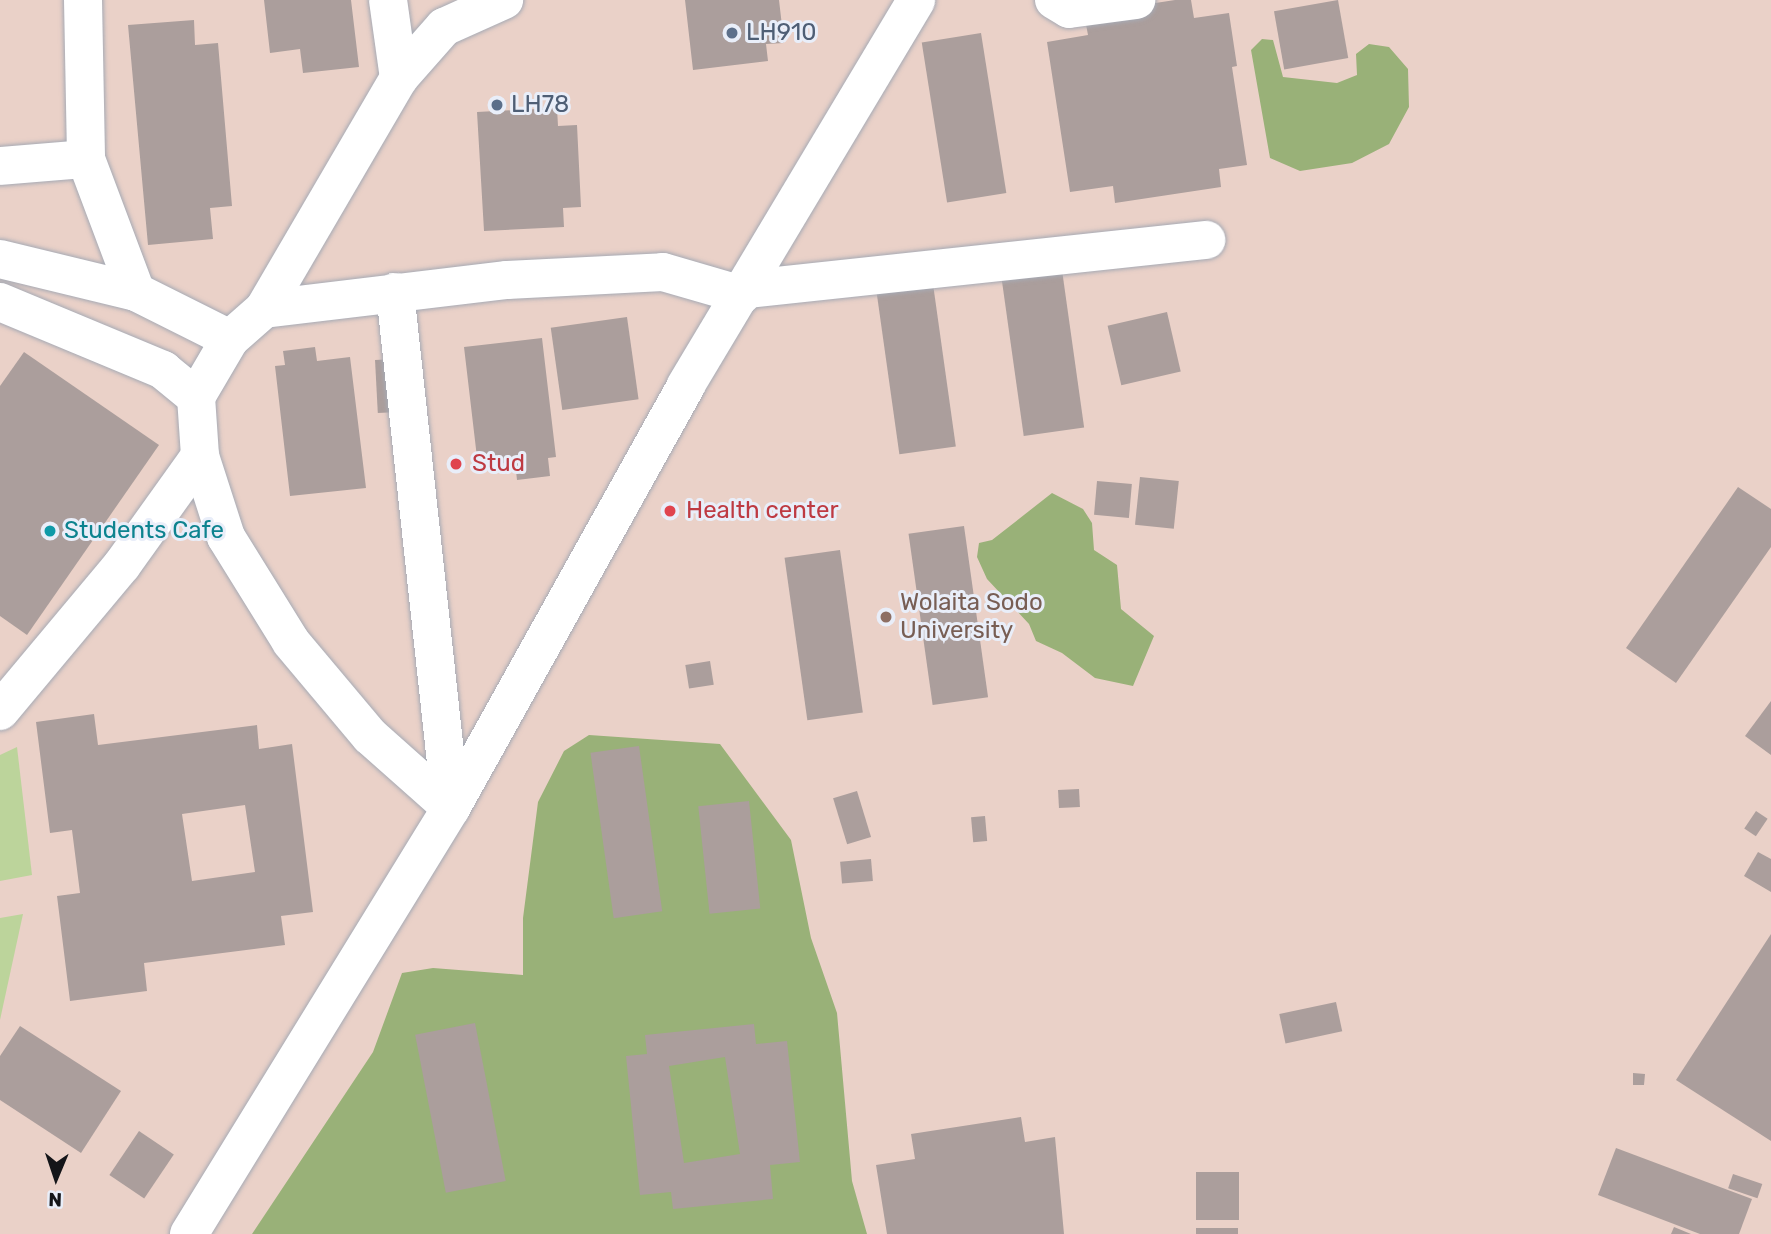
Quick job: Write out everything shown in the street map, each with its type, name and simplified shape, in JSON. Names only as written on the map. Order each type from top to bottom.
[{"type":"lane","points":[[83,0],[86,159],[136,292]]},
{"type":"lane","points":[[388,0],[399,78]]},
{"type":"lane","points":[[451,808],[370,736],[291,642],[226,537],[200,456],[196,397],[230,339],[264,309],[399,78],[444,27],[504,0]]},
{"type":"lane","points":[[189,1234],[451,808],[686,385],[916,0]]},
{"type":"lane","points":[[1054,0],[1069,9],[1136,0]]},
{"type":"lane","points":[[0,166],[86,159]]},
{"type":"lane","points":[[264,309],[507,280],[663,272],[744,292],[1206,240]]},
{"type":"lane","points":[[0,259],[136,292],[230,339]]},
{"type":"lane","points":[[395,292],[451,808]]},
{"type":"lane","points":[[0,302],[163,369],[196,397]]},
{"type":"lane","points":[[0,711],[122,565],[200,456]]},
{"type":"shaded area","name":"Wolaita Sodo University","points":[[0,0],[1771,0],[1771,1234],[0,1234]]},
{"type":"green space","points":[[1262,39],[1273,40],[1283,77],[1337,83],[1357,75],[1356,54],[1369,44],[1389,47],[1408,69],[1409,107],[1389,144],[1352,163],[1300,171],[1270,158],[1251,50]]},
{"type":"green space","points":[[1052,493],[1083,509],[1092,523],[1094,550],[1117,565],[1121,609],[1154,636],[1133,686],[1095,678],[1062,653],[1036,641],[1029,624],[987,579],[977,557],[979,543],[992,540]]},
{"type":"green space","points":[[589,735],[720,744],[791,840],[811,938],[837,1013],[852,1181],[867,1234],[252,1234],[373,1052],[402,973],[433,968],[523,975],[523,918],[538,802],[564,751]]},
{"type":"green space","points":[[17,747],[32,875],[0,881],[0,755]]},
{"type":"green space","points":[[23,914],[0,1020],[0,918]]},
{"type":"building","points":[[264,0],[351,0],[359,67],[303,73],[300,49],[270,53]]},
{"type":"building","points":[[685,0],[779,0],[784,43],[766,44],[768,61],[693,70]]},
{"type":"building","points":[[1191,0],[1194,18],[1229,13],[1237,66],[1232,67],[1247,165],[1219,169],[1221,187],[1115,203],[1113,186],[1070,192],[1047,42],[1088,35],[1084,14]]},
{"type":"building","points":[[1338,0],[1348,58],[1284,69],[1274,11]]},
{"type":"building","points":[[194,20],[195,45],[218,43],[232,206],[210,208],[213,239],[148,245],[128,25]]},
{"type":"building","points":[[981,33],[1006,193],[947,202],[922,42]]},
{"type":"building","points":[[557,108],[558,126],[577,125],[581,207],[563,208],[564,227],[484,231],[477,112]]},
{"type":"building","points":[[1062,270],[1084,427],[1024,436],[1002,278]]},
{"type":"building","points":[[933,284],[956,446],[899,454],[877,292]]},
{"type":"building","points":[[1167,312],[1181,371],[1121,385],[1108,326]]},
{"type":"building","points":[[627,317],[639,399],[562,410],[551,328]]},
{"type":"building","points":[[542,338],[556,457],[548,458],[550,476],[517,480],[515,462],[478,466],[464,347]]},
{"type":"building","points":[[315,347],[317,361],[350,357],[366,488],[290,496],[275,366],[285,365],[283,351]]},
{"type":"building","name":"Students Cafe","points":[[24,352],[159,445],[27,635],[0,616],[0,386]]},
{"type":"building","points":[[395,359],[398,412],[378,413],[375,360]]},
{"type":"building","points":[[1140,477],[1179,481],[1174,529],[1135,525]]},
{"type":"building","points":[[1097,481],[1132,484],[1129,518],[1094,515]]},
{"type":"building","points":[[1738,487],[1771,509],[1771,547],[1676,683],[1626,648]]},
{"type":"building","points":[[964,526],[988,697],[933,705],[909,534]]},
{"type":"building","points":[[840,550],[863,712],[807,720],[785,558]]},
{"type":"building","points":[[710,661],[714,685],[689,689],[685,665]]},
{"type":"building","points":[[1771,701],[1771,755],[1745,736]]},
{"type":"building","points":[[94,714],[98,745],[257,725],[259,749],[292,744],[313,912],[281,916],[285,945],[144,963],[147,991],[70,1001],[57,896],[80,893],[72,830],[50,833],[36,722]],"holes":[[[245,805],[255,872],[192,881],[182,814]]]},
{"type":"building","points":[[639,746],[662,911],[614,918],[590,753]]},
{"type":"building","points":[[1079,789],[1080,807],[1059,808],[1058,790]]},
{"type":"building","points":[[857,791],[871,837],[847,844],[833,798]]},
{"type":"building","points":[[749,801],[760,908],[710,914],[698,806]]},
{"type":"building","points":[[1756,811],[1768,819],[1756,836],[1744,828]]},
{"type":"building","points":[[985,816],[987,841],[973,842],[971,817]]},
{"type":"building","points":[[1758,852],[1771,859],[1771,892],[1744,876]]},
{"type":"building","points":[[871,859],[873,881],[842,884],[840,862]]},
{"type":"building","points":[[1771,934],[1771,1141],[1676,1080]]},
{"type":"building","points":[[1336,1002],[1342,1031],[1286,1043],[1279,1014]]},
{"type":"building","points":[[475,1023],[506,1181],[446,1193],[415,1035]]},
{"type":"building","points":[[754,1024],[756,1044],[787,1041],[800,1162],[770,1165],[773,1199],[673,1209],[671,1192],[640,1195],[626,1056],[647,1054],[645,1035]],"holes":[[[725,1057],[740,1154],[684,1163],[669,1066]]]},
{"type":"building","points":[[20,1026],[121,1091],[81,1153],[0,1100],[0,1056]]},
{"type":"building","points":[[1633,1073],[1645,1074],[1644,1085],[1633,1085]]},
{"type":"building","points":[[1021,1117],[1025,1142],[1055,1137],[1064,1234],[887,1234],[876,1165],[915,1159],[911,1134]]},
{"type":"building","points":[[139,1131],[174,1154],[144,1198],[109,1175]]},
{"type":"building","points":[[1616,1148],[1752,1199],[1739,1234],[1700,1234],[1598,1195]]},
{"type":"building","points":[[1196,1172],[1239,1172],[1239,1220],[1196,1220]]},
{"type":"building","points":[[1733,1174],[1762,1184],[1757,1198],[1728,1188]]},
{"type":"building","points":[[1674,1227],[1691,1234],[1671,1234]]},
{"type":"building","points":[[1196,1228],[1238,1228],[1238,1234],[1196,1234]]},
{"type":"place","name":"LH910","points":[[732,33]]},
{"type":"place","name":"LH78","points":[[497,105]]},
{"type":"place","name":"Stud","points":[[456,464]]},
{"type":"place","name":"Health center","points":[[670,511]]},
{"type":"place","name":"Students Cafe","points":[[50,531]]},
{"type":"place","name":"Wolaita Sodo University","points":[[886,617]]}]
